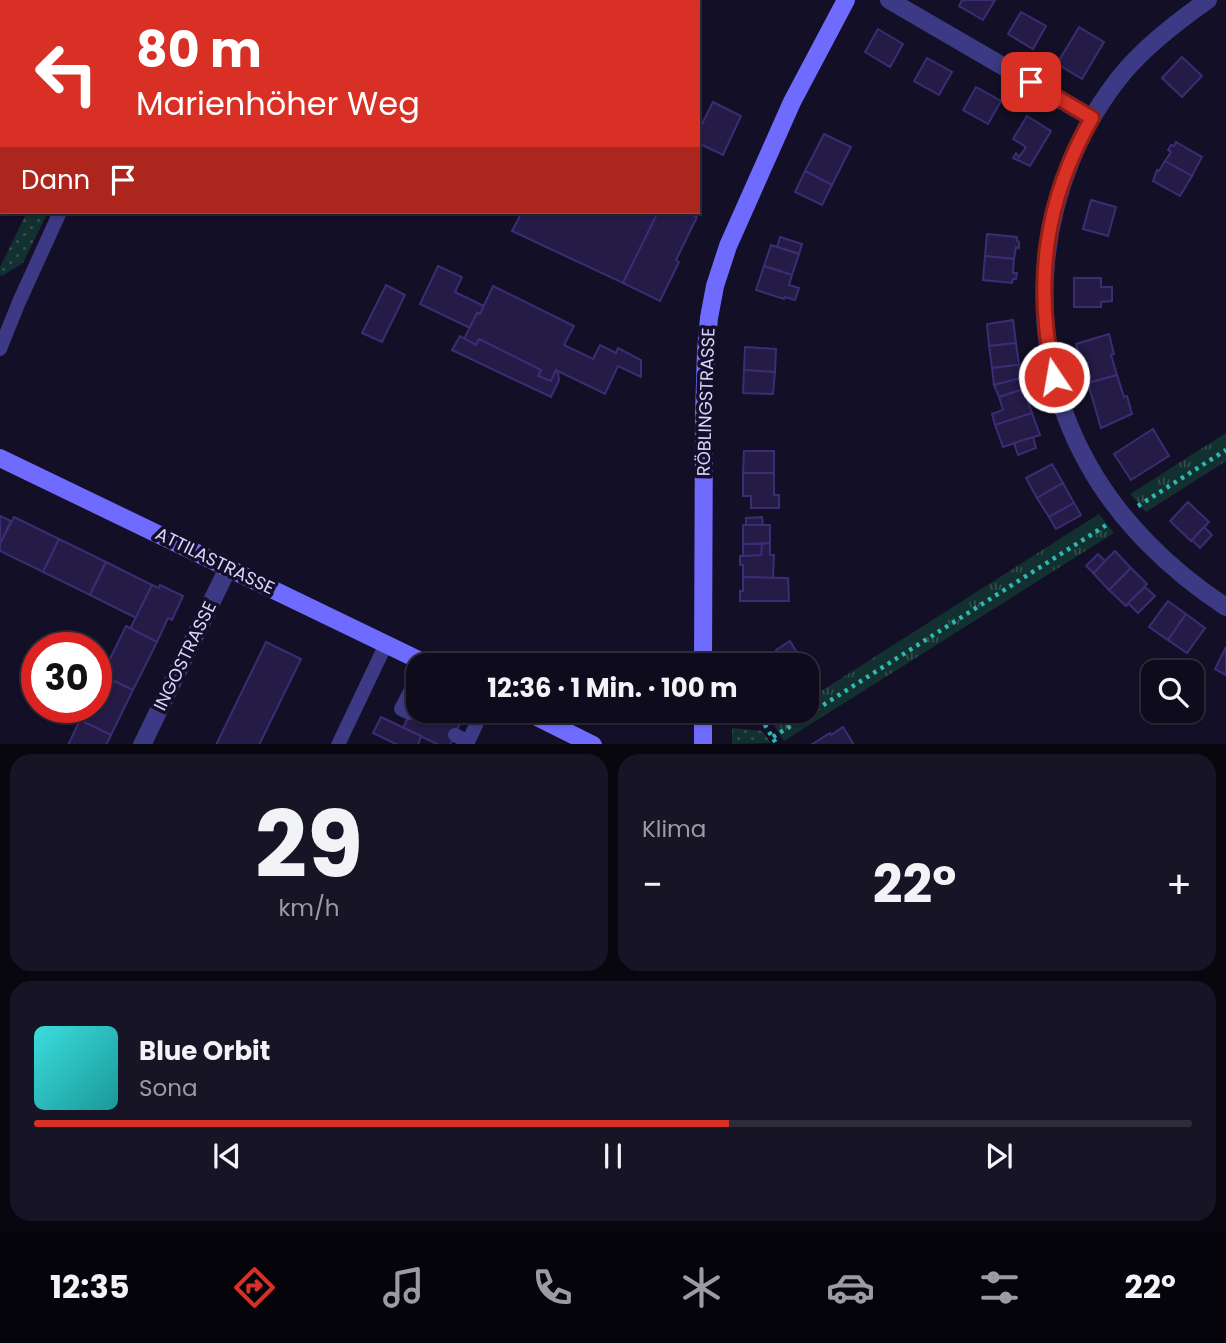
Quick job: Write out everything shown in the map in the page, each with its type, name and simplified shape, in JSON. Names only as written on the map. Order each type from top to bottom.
[{"type":"street","name":"RÖBLINGSTRASSE","points":[[703,653],[705,376],[709,318],[715,286],[728,246],[792,102],[846,0]]},
{"type":"street","points":[[890,0],[1092,118]]},
{"type":"street","points":[[1209,0],[1188,14],[1125,70],[1085,131],[1062,185],[1052,219],[1044,276],[1044,317],[1054,377],[1064,411],[1088,464],[1123,515],[1164,559],[1226,607]]},
{"type":"street","name":"ATTILASTRASSE","points":[[0,458],[386,644],[406,656]]},
{"type":"street","name":"INGOSTRASSE","points":[[142,744],[228,568]]},
{"type":"street","points":[[550,723],[593,744]]},
{"type":"street","points":[[703,723],[704,744]]},
{"type":"lane","points":[[0,349],[59,214]]},
{"type":"lane","points":[[338,744],[386,644]]},
{"type":"lane","points":[[455,735],[468,742],[477,723]]},
{"type":"path","points":[[1135,508],[1226,450]]},
{"type":"path","points":[[773,737],[1100,528]]},
{"type":"path","points":[[764,723],[777,744]]},
{"type":"green space","points":[[26,214],[47,214],[23,263],[2,276],[0,267]]},
{"type":"green space","points":[[1226,433],[1226,461],[1146,512],[1130,494]]},
{"type":"green space","points":[[1099,514],[1114,533],[819,719],[819,692]]},
{"type":"green space","points":[[773,723],[813,723],[784,741]]},
{"type":"green space","points":[[732,728],[762,731],[771,743],[732,744]]},
{"type":"building","points":[[962,0],[995,0],[983,20],[959,6]]},
{"type":"building","points":[[1021,12],[1046,26],[1033,49],[1008,34]]},
{"type":"building","points":[[1079,27],[1104,42],[1082,79],[1057,64]]},
{"type":"building","points":[[878,29],[903,44],[890,67],[865,52]]},
{"type":"building","points":[[1182,57],[1202,76],[1182,97],[1162,78]]},
{"type":"building","points":[[927,58],[952,72],[939,95],[914,81]]},
{"type":"building","points":[[976,87],[1001,101],[988,124],[963,110]]},
{"type":"building","points":[[713,102],[741,116],[723,155],[700,144],[700,123],[702,124]]},
{"type":"building","points":[[1027,116],[1051,131],[1030,166],[1013,158],[1016,153],[1019,157],[1026,147],[1013,139]]},
{"type":"building","points":[[824,134],[851,147],[832,185],[805,171]]},
{"type":"building","points":[[1176,142],[1202,157],[1192,176],[1165,161],[1171,152],[1168,150]]},
{"type":"building","points":[[1165,161],[1192,176],[1180,196],[1153,181],[1157,170],[1159,171]]},
{"type":"building","points":[[805,171],[832,185],[822,205],[795,192]]},
{"type":"building","points":[[1091,200],[1116,207],[1108,236],[1083,229]]},
{"type":"building","points":[[521,214],[656,216],[623,283],[512,231]]},
{"type":"building","points":[[653,214],[695,214],[697,217],[660,301],[623,283],[656,216]]},
{"type":"building","points":[[987,234],[1017,237],[1019,248],[1016,247],[1014,259],[985,256]]},
{"type":"building","points":[[780,237],[802,244],[799,254],[777,247]]},
{"type":"building","points":[[771,245],[799,254],[792,275],[764,266]]},
{"type":"building","points":[[985,256],[1014,259],[1013,273],[1017,273],[1016,279],[1013,279],[1012,283],[983,280]]},
{"type":"building","points":[[438,266],[462,277],[455,292],[484,306],[480,314],[477,313],[470,328],[420,304]]},
{"type":"building","points":[[764,266],[792,275],[789,285],[799,288],[795,300],[756,290]]},
{"type":"building","points":[[1074,278],[1101,278],[1101,287],[1112,287],[1112,301],[1101,302],[1101,307],[1074,307]]},
{"type":"building","points":[[386,285],[405,295],[382,342],[362,333]]},
{"type":"building","points":[[493,286],[574,326],[564,345],[593,359],[600,345],[616,353],[618,348],[641,360],[641,377],[618,366],[605,394],[556,370],[551,381],[538,376],[541,370],[479,339],[476,345],[464,339]]},
{"type":"building","points":[[1013,320],[1016,343],[989,346],[987,324]]},
{"type":"building","points":[[1109,334],[1117,375],[1088,383],[1076,344]]},
{"type":"building","points":[[460,336],[476,345],[479,339],[541,370],[538,376],[551,381],[556,370],[559,380],[551,397],[452,350]]},
{"type":"building","points":[[1016,343],[1019,365],[992,368],[989,346]]},
{"type":"building","points":[[745,347],[776,349],[775,372],[744,370]]},
{"type":"building","points":[[1019,365],[1021,378],[994,385],[992,368]]},
{"type":"building","points":[[744,370],[775,372],[773,394],[743,393]]},
{"type":"building","points":[[1117,375],[1132,414],[1101,428],[1088,383]]},
{"type":"building","points":[[1021,378],[1027,388],[999,397],[994,385]]},
{"type":"building","points":[[1024,389],[1032,413],[995,425],[992,414],[1003,410],[999,397]]},
{"type":"building","points":[[1032,413],[1040,435],[1003,447],[995,425]]},
{"type":"building","points":[[1153,429],[1169,456],[1131,480],[1114,454]]},
{"type":"building","points":[[1033,437],[1036,448],[1018,455],[1014,443]]},
{"type":"building","points":[[744,451],[774,451],[774,473],[743,473]]},
{"type":"building","points":[[1052,464],[1063,483],[1037,498],[1026,478]]},
{"type":"building","points":[[743,473],[774,473],[774,495],[779,495],[779,508],[751,508],[751,496],[743,496]]},
{"type":"building","points":[[1063,483],[1074,503],[1049,517],[1037,498]]},
{"type":"building","points":[[1188,502],[1209,522],[1191,541],[1170,521]]},
{"type":"building","points":[[1074,503],[1081,515],[1056,529],[1049,517]]},
{"type":"building","points":[[0,516],[11,521],[0,544]]},
{"type":"building","points":[[14,517],[59,539],[43,572],[0,551],[0,544]]},
{"type":"building","points":[[762,517],[763,525],[746,525],[746,518]]},
{"type":"building","points":[[743,525],[770,525],[770,543],[743,544]]},
{"type":"building","points":[[1204,527],[1212,535],[1200,548],[1192,540]]},
{"type":"building","points":[[59,539],[106,562],[90,595],[43,572]]},
{"type":"building","points":[[770,543],[770,555],[774,555],[773,578],[743,577],[740,556],[761,555],[762,544]]},
{"type":"building","points":[[743,544],[762,544],[761,555],[743,556]]},
{"type":"building","points":[[1115,551],[1131,568],[1109,590],[1093,573]]},
{"type":"building","points":[[1098,554],[1105,561],[1094,573],[1086,566]]},
{"type":"building","points":[[106,562],[152,585],[136,618],[90,595]]},
{"type":"building","points":[[1131,568],[1147,584],[1126,606],[1109,590]]},
{"type":"building","points":[[743,577],[788,578],[789,601],[740,601]]},
{"type":"building","points":[[152,585],[159,588],[160,585],[183,596],[172,620],[168,618],[157,642],[130,629]]},
{"type":"building","points":[[1145,587],[1155,596],[1138,613],[1128,603]]},
{"type":"building","points":[[1168,601],[1186,614],[1168,640],[1149,627]]},
{"type":"building","points":[[1186,614],[1205,628],[1187,653],[1168,640]]},
{"type":"building","points":[[126,626],[157,642],[133,690],[112,680],[112,655]]},
{"type":"building","points":[[790,641],[797,653],[778,653],[776,650]]},
{"type":"building","points":[[266,642],[301,659],[259,744],[216,744]]},
{"type":"building","points":[[1226,647],[1226,675],[1215,669]]},
{"type":"building","points":[[112,680],[133,690],[111,735],[86,723],[112,723]]},
{"type":"building","points":[[381,717],[421,736],[418,744],[396,744],[373,733]]},
{"type":"building","points":[[406,722],[460,723],[450,744],[437,744],[403,728]]},
{"type":"building","points":[[79,723],[86,723],[111,735],[106,744],[68,744]]},
{"type":"building","points":[[843,727],[853,744],[813,744],[830,733],[831,735]]},
{"type":"route","points":[[1031,82],[1092,118],[1058,194],[1048,241],[1044,317],[1054,377]]}]
